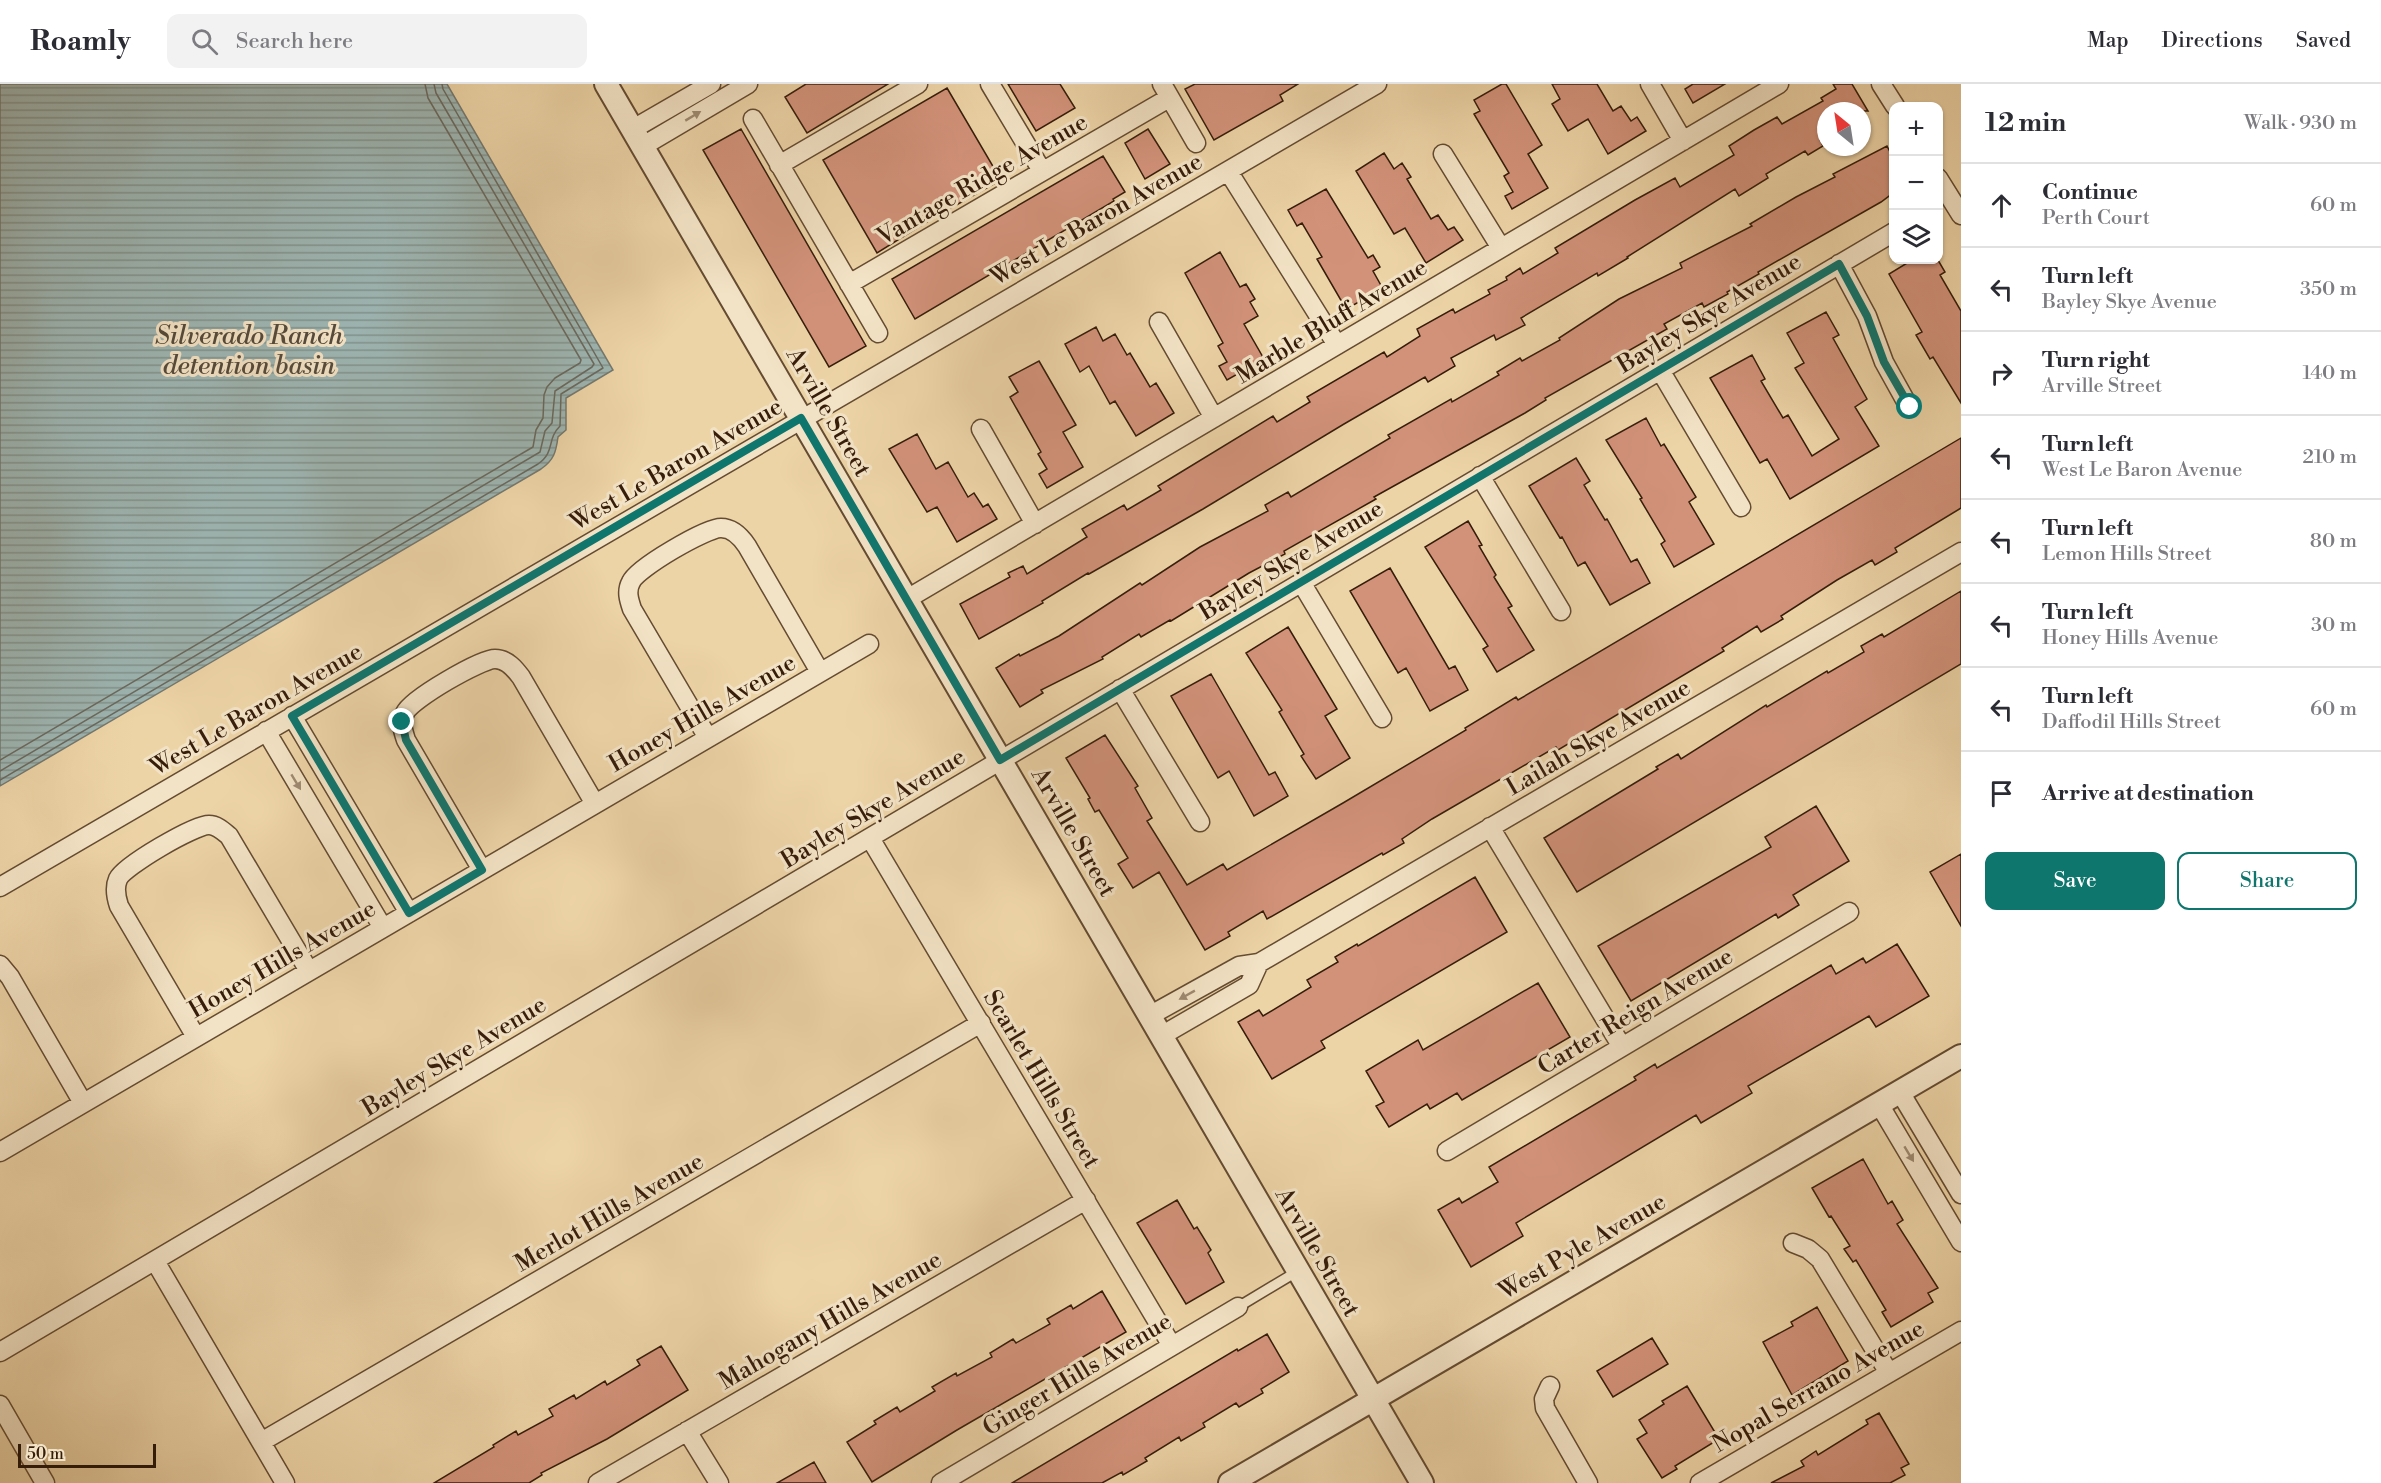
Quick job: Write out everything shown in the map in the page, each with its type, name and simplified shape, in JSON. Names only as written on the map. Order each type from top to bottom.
[{"type":"street","name":"Arville Street","points":[[606,84],[1422,1483]]},
{"type":"street","points":[[638,138],[711,84]]},
{"type":"street","points":[[638,138],[748,84]]},
{"type":"street","points":[[779,165],[918,84]]},
{"type":"street","points":[[990,84],[1042,171]]},
{"type":"street","name":"West Le Baron Avenue","points":[[0,887],[1377,84]]},
{"type":"street","points":[[1650,84],[1683,141]]},
{"type":"street","name":"Marble Bluff Avenue","points":[[907,600],[1779,84]]},
{"type":"street","points":[[1881,84],[1892,102]]},
{"type":"street","points":[[1165,91],[1196,143]]},
{"type":"street","name":"Vantage Ridge Avenue","points":[[849,284],[1042,171],[1165,91]]},
{"type":"street","points":[[753,120],[878,333]]},
{"type":"street","points":[[1443,154],[1502,248]]},
{"type":"street","points":[[1228,171],[1337,345]]},
{"type":"street","points":[[1943,186],[1961,215]]},
{"type":"street","name":"Bayley Skye Avenue","points":[[0,1352],[1889,233]]},
{"type":"street","points":[[1839,264],[1867,316],[1884,362],[1910,407]]},
{"type":"street","points":[[1159,322],[1214,418]]},
{"type":"street","points":[[1660,370],[1741,507]]},
{"type":"street","points":[[981,429],[1035,524]]},
{"type":"street","points":[[1480,476],[1561,611]]},
{"type":"street","points":[[708,738],[632,609],[629,600],[629,586],[642,569],[714,529],[729,529],[736,533],[747,546],[820,672]]},
{"type":"street","name":"Lailah Skye Avenue","points":[[1149,1016],[1239,966],[1259,963],[1961,552]]},
{"type":"street","points":[[1301,582],[1382,718]]},
{"type":"street","name":"Honey Hills Avenue","points":[[0,1152],[869,644]]},
{"type":"street","points":[[482,870],[406,740],[403,731],[403,717],[409,706],[479,664],[495,658],[516,670],[595,804]]},
{"type":"street","points":[[1120,689],[1200,822]]},
{"type":"street","points":[[292,716],[409,913]]},
{"type":"street","points":[[266,731],[383,928]]},
{"type":"street","points":[[196,1037],[119,906],[116,897],[116,884],[122,873],[192,830],[208,825],[216,826],[223,830],[234,843],[309,971]]},
{"type":"street","points":[[1490,827],[1622,1047]]},
{"type":"street","name":"Scarlet Hills Street","points":[[870,837],[1173,1346]]},
{"type":"street","name":"Carter Reign Avenue","points":[[1447,1151],[1849,912]]},
{"type":"street","name":"Lailah Skye Avenue","points":[[1161,1036],[1249,985],[1259,963]]},
{"type":"street","points":[[0,965],[10,977],[83,1103]]},
{"type":"street","name":"Merlot Hills Avenue","points":[[261,1442],[981,1023]]},
{"type":"street","name":"West Pyle Avenue","points":[[1230,1483],[1961,1056]]},
{"type":"street","points":[[1900,1092],[1961,1194]]},
{"type":"street","points":[[1879,1104],[1961,1242]]},
{"type":"street","name":"Mahogany Hills Avenue","points":[[598,1483],[1086,1200]]},
{"type":"street","points":[[1793,1243],[1808,1249],[1820,1259],[1888,1373]]},
{"type":"street","points":[[155,1261],[285,1483]]},
{"type":"street","name":"Ginger Hills Avenue","points":[[941,1483],[1238,1307]]},
{"type":"street","name":"Nopal Serrano Avenue","points":[[1700,1483],[1961,1331]]},
{"type":"street","points":[[1550,1386],[1544,1399],[1545,1408],[1588,1483]]},
{"type":"street","points":[[0,1405],[45,1483]]},
{"type":"street","points":[[687,1431],[718,1483]]},
{"type":"lane","points":[[1214,980],[1224,999]]},
{"type":"lane","points":[[1238,1307],[1298,1271]]},
{"type":"water","name":"Silverado Ranch detention basin","points":[[0,84],[447,84],[613,370],[566,398],[566,430],[558,437],[552,459],[541,469],[0,786]]},
{"type":"building","points":[[806,84],[888,84],[807,133],[785,97]]},
{"type":"building","points":[[1008,84],[1060,84],[1075,108],[1036,131]]},
{"type":"building","points":[[1195,84],[1298,84],[1280,95],[1283,101],[1214,140],[1185,89]]},
{"type":"building","points":[[1506,84],[1542,145],[1528,154],[1548,188],[1512,209],[1505,196],[1513,192],[1504,176],[1509,173],[1474,114],[1480,111],[1474,100]]},
{"type":"building","points":[[1552,84],[1597,84],[1613,111],[1621,106],[1631,121],[1637,117],[1646,131],[1608,154],[1588,119],[1568,131],[1552,104],[1560,99]]},
{"type":"building","points":[[1693,84],[1725,84],[1693,103],[1685,89]]},
{"type":"building","points":[[1833,84],[1852,84],[1863,102],[1821,102],[1823,101],[1821,98],[1836,89]]},
{"type":"building","points":[[947,88],[1001,180],[877,253],[823,160]]},
{"type":"building","points":[[1817,104],[1817,150],[1808,155],[1805,151],[1766,174],[1768,178],[1739,196],[1735,189],[1628,258],[1598,276],[1597,273],[1521,318],[1525,325],[1496,340],[1494,335],[1451,358],[1455,366],[1428,382],[1425,377],[979,639],[960,604],[1010,577],[1008,573],[1023,566],[1027,574],[1087,537],[1082,529],[1124,505],[1127,510],[1161,490],[1158,486],[1273,416],[1277,422],[1310,402],[1307,397],[1384,352],[1387,357],[1420,336],[1417,329],[1453,309],[1455,313],[1490,294],[1488,290],[1507,280],[1506,277],[1520,268],[1523,274],[1558,253],[1555,248],[1675,178],[1680,187],[1734,155],[1729,146],[1777,117],[1782,124]]},
{"type":"building","points":[[741,129],[866,346],[829,367],[703,150]]},
{"type":"building","points":[[1148,129],[1170,164],[1145,179],[1125,143]]},
{"type":"building","points":[[1887,146],[1889,150],[1889,196],[1881,202],[1758,272],[1759,274],[1727,292],[1728,294],[1704,307],[1702,303],[1664,324],[1667,329],[1545,398],[1546,400],[1525,413],[1374,497],[1376,499],[1284,551],[1285,554],[1249,573],[1171,621],[1141,637],[1139,634],[1102,657],[1103,659],[1041,690],[1043,693],[1020,707],[996,668],[1019,654],[1020,656],[1059,636],[1200,547],[1268,511],[1265,505],[1288,492],[1291,497],[1390,438],[1388,435],[1499,375],[1497,372],[1520,358],[1522,361],[1560,340],[1559,338],[1619,299],[1682,268],[1680,263],[1752,226],[1750,224],[1835,177],[1833,174]]},
{"type":"building","points":[[1384,153],[1394,169],[1402,163],[1411,177],[1407,179],[1431,219],[1438,215],[1448,230],[1454,227],[1463,240],[1426,263],[1405,228],[1394,234],[1356,171]]},
{"type":"building","points":[[1103,156],[1125,192],[1113,199],[1114,201],[915,319],[892,279]]},
{"type":"building","points":[[1326,189],[1368,258],[1373,255],[1380,267],[1373,271],[1383,289],[1346,309],[1317,259],[1322,257],[1302,223],[1297,226],[1288,210]]},
{"type":"building","points":[[1220,252],[1240,287],[1246,284],[1255,299],[1250,302],[1258,316],[1244,324],[1264,359],[1227,380],[1219,366],[1227,362],[1218,346],[1223,343],[1185,273]]},
{"type":"building","points":[[1905,264],[1940,264],[1945,272],[1940,275],[1961,311],[1961,403],[1933,357],[1930,359],[1916,335],[1922,332],[1889,274]]},
{"type":"building","points":[[1826,312],[1839,335],[1833,338],[1867,399],[1855,407],[1879,446],[1790,499],[1767,459],[1760,463],[1710,378],[1752,355],[1765,379],[1761,381],[1783,418],[1788,415],[1812,456],[1839,439],[1795,368],[1804,363],[1787,333]]},
{"type":"building","points":[[1096,327],[1103,341],[1115,334],[1127,355],[1130,353],[1150,387],[1156,383],[1174,413],[1136,436],[1115,401],[1110,404],[1089,366],[1080,372],[1065,344]]},
{"type":"building","points":[[1039,361],[1076,425],[1063,432],[1083,467],[1047,488],[1039,474],[1047,469],[1038,454],[1041,452],[1010,397],[1018,392],[1009,377]]},
{"type":"building","points":[[1646,418],[1661,446],[1664,444],[1696,497],[1689,502],[1714,544],[1674,567],[1661,544],[1665,541],[1640,499],[1642,498],[1606,440]]},
{"type":"building","points":[[917,434],[936,469],[948,462],[968,497],[974,493],[983,507],[988,504],[997,519],[957,542],[937,507],[927,512],[889,449]]},
{"type":"building","points":[[1961,438],[1961,508],[1895,548],[1897,552],[1875,565],[1872,560],[1837,580],[1781,616],[1783,619],[1761,632],[1757,626],[1722,648],[1724,651],[1558,750],[1556,747],[1432,819],[1402,839],[1404,843],[1383,855],[1382,853],[1267,919],[1263,911],[1228,932],[1230,936],[1205,950],[1159,872],[1133,888],[1118,864],[1128,858],[1099,810],[1095,812],[1088,799],[1090,798],[1066,758],[1105,735],[1138,786],[1135,788],[1152,818],[1147,821],[1187,885],[1223,864],[1227,870],[1466,730],[1465,728],[1516,697],[1518,700]]},
{"type":"building","points":[[1576,458],[1590,481],[1584,485],[1605,520],[1607,519],[1631,562],[1637,559],[1650,583],[1610,605],[1585,562],[1578,566],[1529,486]]},
{"type":"building","points":[[1468,521],[1496,575],[1494,577],[1512,606],[1508,608],[1534,650],[1497,672],[1483,649],[1488,646],[1425,547]]},
{"type":"building","points":[[1390,568],[1449,669],[1455,666],[1468,690],[1430,711],[1406,668],[1398,673],[1350,591]]},
{"type":"building","points":[[1961,591],[1961,664],[1577,892],[1544,838],[1658,769],[1656,767],[1678,754],[1681,759],[1766,705],[1767,707],[1864,652],[1861,646],[1882,634],[1884,637]]},
{"type":"building","points":[[1288,627],[1337,709],[1325,716],[1350,758],[1316,779],[1301,756],[1304,754],[1279,712],[1282,710],[1246,653]]},
{"type":"building","points":[[1211,674],[1269,775],[1275,772],[1288,796],[1254,816],[1229,771],[1218,778],[1171,696]]},
{"type":"building","points":[[1816,806],[1849,861],[1793,895],[1799,905],[1778,918],[1776,914],[1631,1001],[1598,946],[1771,847],[1765,837]]},
{"type":"building","points":[[1961,854],[1961,926],[1930,872]]},
{"type":"building","points":[[1475,877],[1507,932],[1321,1041],[1325,1048],[1272,1079],[1238,1022],[1259,1010],[1263,1016],[1311,987],[1307,980],[1338,962],[1335,957],[1357,944],[1358,946]]},
{"type":"building","points":[[1897,944],[1929,996],[1876,1027],[1869,1016],[1748,1086],[1752,1093],[1701,1123],[1696,1115],[1516,1223],[1523,1236],[1471,1267],[1438,1210],[1459,1198],[1462,1203],[1498,1182],[1489,1167],[1636,1080],[1634,1077],[1655,1064],[1657,1068],[1831,965],[1836,974],[1863,958],[1866,963]]},
{"type":"building","points":[[1538,983],[1570,1037],[1462,1100],[1457,1093],[1430,1109],[1427,1104],[1389,1127],[1376,1106],[1384,1102],[1366,1071],[1418,1040],[1423,1050]]},
{"type":"building","points":[[1863,1159],[1888,1204],[1892,1201],[1903,1220],[1897,1224],[1938,1288],[1928,1293],[1933,1302],[1891,1327],[1882,1312],[1886,1310],[1856,1260],[1853,1262],[1844,1249],[1850,1246],[1812,1188]]},
{"type":"building","points":[[1177,1200],[1194,1229],[1197,1227],[1211,1250],[1208,1253],[1224,1282],[1186,1304],[1137,1223]]},
{"type":"building","points":[[1102,1291],[1126,1332],[872,1482],[847,1442],[876,1424],[874,1421],[897,1407],[900,1412],[935,1391],[932,1387],[992,1357],[990,1353],[1013,1339],[1016,1343],[1050,1324],[1047,1319],[1071,1305],[1073,1309]]},
{"type":"building","points":[[1817,1307],[1848,1361],[1792,1395],[1763,1342],[1793,1326],[1791,1322]]},
{"type":"building","points":[[1267,1334],[1289,1372],[1261,1389],[1263,1393],[1239,1407],[1236,1403],[1203,1423],[1205,1427],[1181,1441],[1179,1437],[1145,1458],[1147,1461],[1123,1475],[1122,1472],[1102,1483],[1012,1483],[1237,1349],[1238,1351]]},
{"type":"building","points":[[1652,1338],[1668,1364],[1613,1397],[1597,1371]]},
{"type":"building","points":[[661,1346],[688,1390],[607,1439],[541,1473],[542,1475],[529,1483],[434,1483],[516,1431],[518,1435],[553,1416],[549,1409],[574,1395],[576,1399],[605,1381],[607,1385],[640,1365],[637,1360]]},
{"type":"building","points":[[1687,1386],[1719,1439],[1675,1466],[1677,1469],[1662,1478],[1637,1439],[1647,1433],[1639,1420],[1664,1404],[1662,1401]]},
{"type":"building","points":[[1879,1413],[1909,1464],[1901,1468],[1905,1475],[1890,1483],[1771,1483],[1804,1466],[1801,1461],[1816,1451],[1818,1455],[1868,1424],[1866,1420]]},
{"type":"building","points":[[814,1462],[826,1483],[777,1483]]},
{"type":"route","points":[[402,722],[406,740],[482,870],[409,913],[292,716],[801,418],[1000,760],[1839,264],[1867,316],[1875,344],[1910,407]]}]
